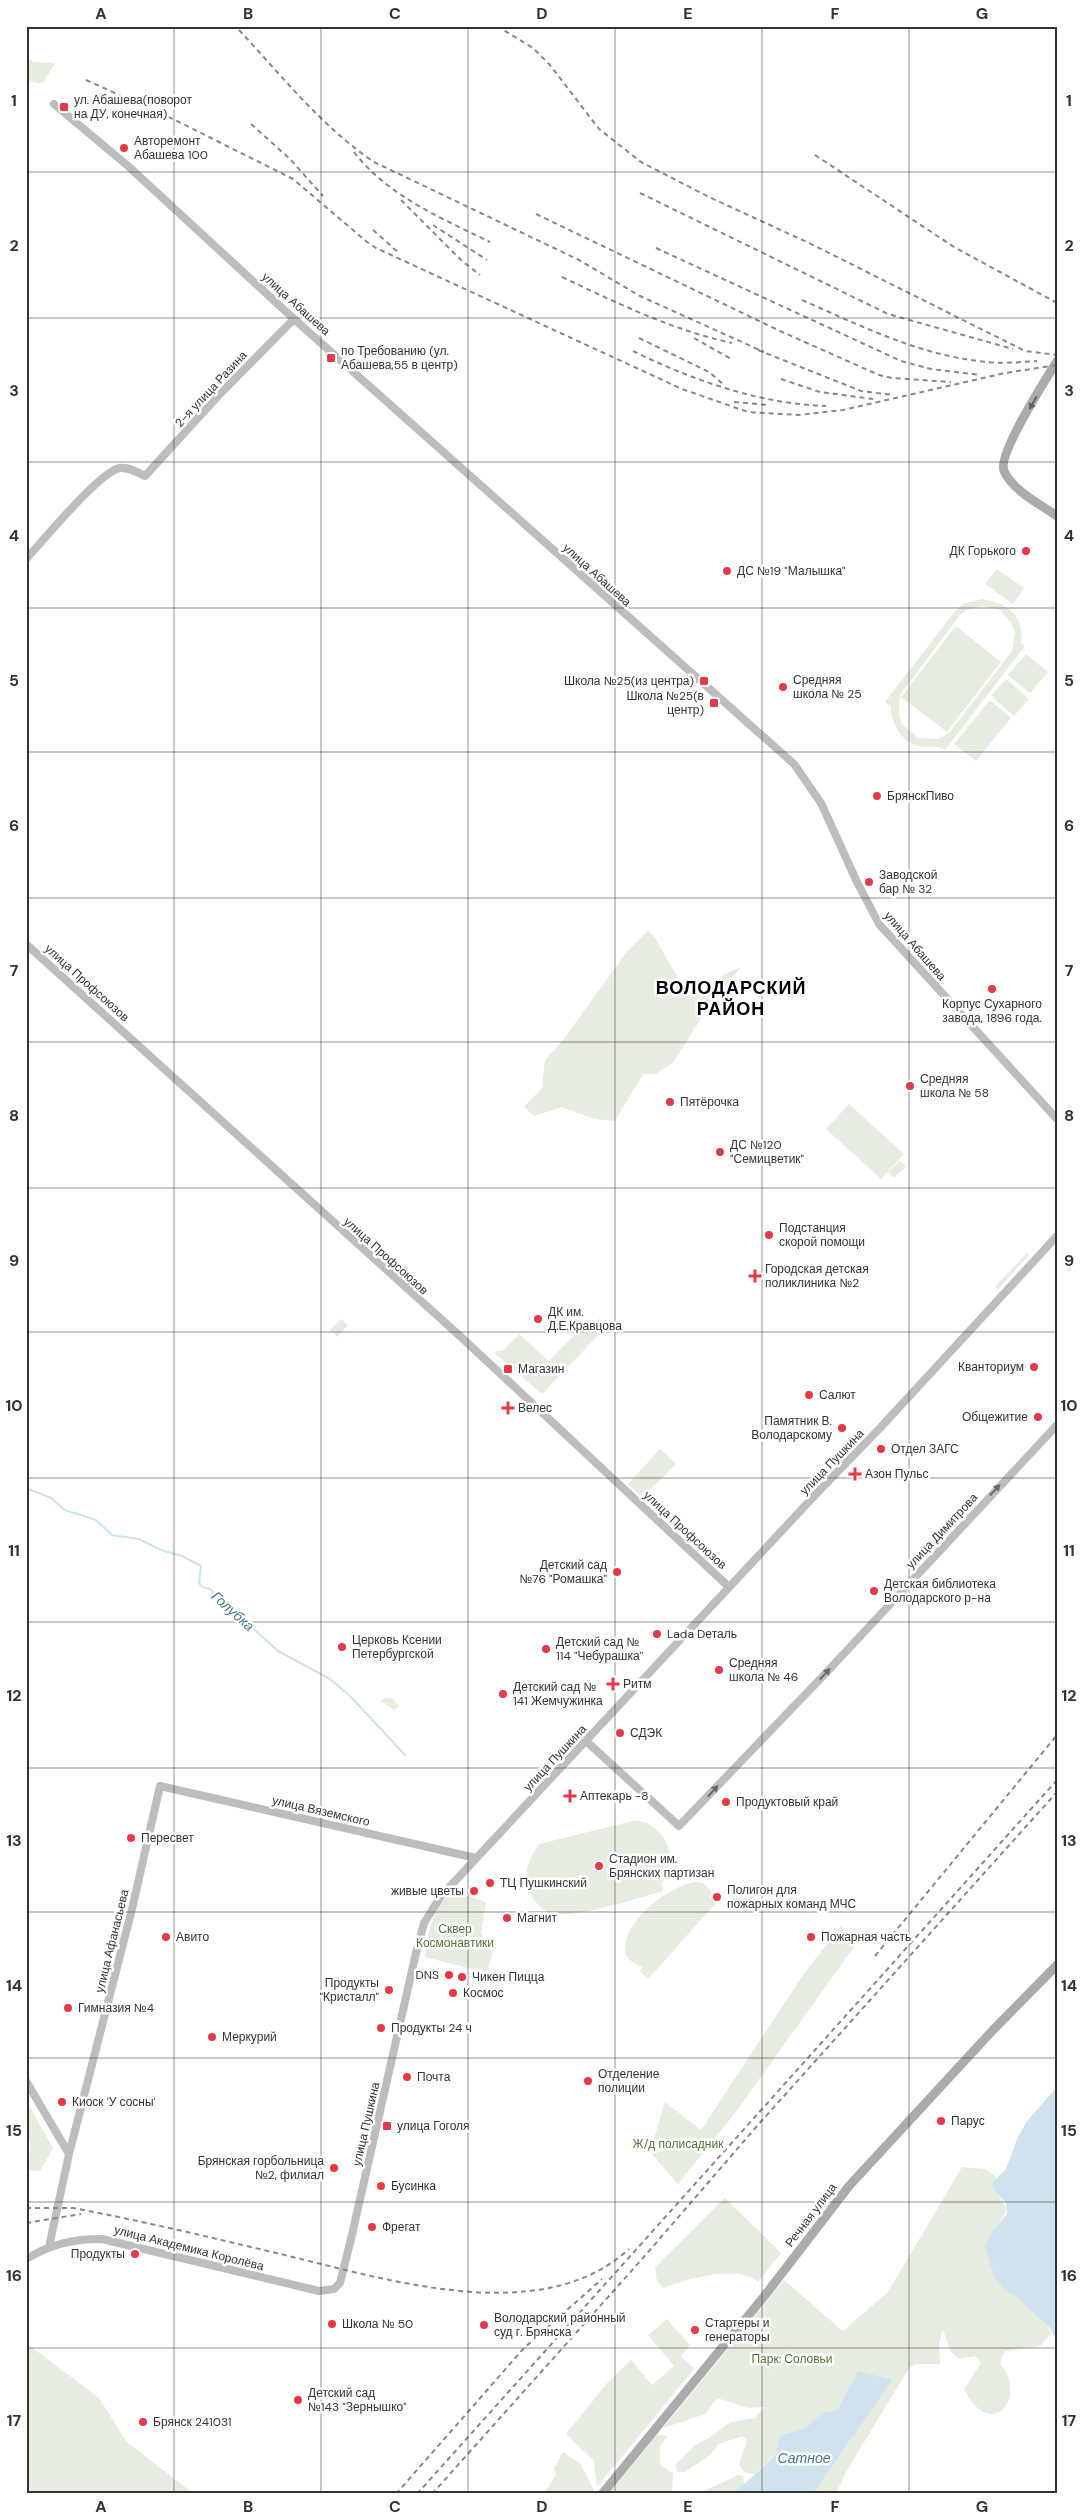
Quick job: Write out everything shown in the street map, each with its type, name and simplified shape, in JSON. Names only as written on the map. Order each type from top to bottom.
[{"type":"main road","points":[[1057,361],[1005,454],[1003,463],[1004,472],[1012,484],[1057,516]]},
{"type":"main road","name":"Речная улица","points":[[602,2494],[766,2294],[849,2186],[993,2030],[1057,1965]]},
{"type":"street","name":"улица Абашева","points":[[54,104],[128,166],[294,319],[794,764],[821,803],[857,882],[879,924],[1057,1119]]},
{"type":"street","name":"2-я улица Разина","points":[[26,559],[74,506],[118,468],[128,468],[145,476],[218,396],[294,319]]},
{"type":"street","name":"улица Профсоюзов","points":[[26,944],[461,1337],[729,1586]]},
{"type":"street","name":"улица Пушкина","points":[[319,2291],[334,2289],[342,2278],[410,1976],[424,1923],[441,1896],[729,1586],[880,1428],[1057,1236]]},
{"type":"street","name":"улица Димитрова","points":[[586,1741],[679,1826],[825,1674],[1057,1425]]},
{"type":"street","name":"улица Вяземского","points":[[160,1786],[476,1858]]},
{"type":"street","name":"улица Афанасьева","points":[[49,2246],[69,2154],[132,1909],[160,1786]]},
{"type":"street","points":[[26,2081],[69,2154]]},
{"type":"street","name":"улица Академика Королёва","points":[[26,2259],[49,2246],[87,2239],[112,2240],[319,2291]]},
{"type":"green space","points":[[26,58],[34,62],[55,63],[43,83],[35,83],[26,78]]},
{"type":"green space","points":[[997,569],[1024,588],[1013,604],[985,584]]},
{"type":"green space","points":[[981,599],[1006,607],[1017,618],[1020,625],[1021,643],[1025,646],[945,750],[912,744],[898,731],[891,712],[891,706],[885,702],[956,610],[963,604]],"holes":[[[983,606],[1000,610],[1012,624],[1015,632],[1012,651],[949,733],[938,739],[918,738],[903,725],[899,716],[900,695],[960,615],[967,610]]]},
{"type":"green space","points":[[956,626],[1001,662],[947,732],[901,697]]},
{"type":"green space","points":[[1026,654],[1048,672],[1030,693],[1008,675]]},
{"type":"green space","points":[[1006,679],[1029,699],[1014,716],[991,696]]},
{"type":"green space","points":[[990,700],[1011,718],[976,761],[954,744]]},
{"type":"green space","points":[[648,931],[655,938],[687,993],[695,997],[725,974],[741,967],[707,1009],[673,1063],[656,1074],[643,1074],[615,1121],[595,1119],[561,1107],[534,1116],[524,1107],[542,1088],[545,1060],[560,1044],[626,953]]},
{"type":"green space","points":[[849,1104],[904,1154],[881,1179],[826,1129]]},
{"type":"green space","points":[[900,1161],[906,1166],[894,1178],[888,1172]]},
{"type":"green space","points":[[1027,1253],[1029,1255],[998,1289],[995,1287]]},
{"type":"green space","points":[[341,1319],[348,1325],[337,1337],[330,1330]]},
{"type":"green space","points":[[599,1319],[607,1326],[542,1394],[493,1352],[504,1350],[519,1334],[549,1361],[578,1331]]},
{"type":"green space","points":[[660,1449],[676,1464],[642,1498],[628,1484]]},
{"type":"green space","points":[[385,1698],[393,1699],[399,1706],[394,1710],[381,1701]]},
{"type":"green space","name":"Стадион им. Брянских партизан","points":[[637,1820],[656,1829],[667,1845],[670,1855],[667,1874],[661,1884],[663,1891],[573,1914],[550,1913],[535,1901],[527,1885],[526,1872],[532,1855],[539,1844]]},
{"type":"green space","points":[[695,1882],[703,1883],[712,1892],[709,1897],[716,1903],[648,1979],[640,1971],[642,1967],[632,1962],[626,1955],[626,1943],[630,1931],[637,1919],[647,1908],[671,1891]]},
{"type":"green space","name":"Сквер Космонавтики","points":[[453,1891],[486,1902],[481,1933],[493,1950],[487,1973],[425,1957],[432,1921],[440,1905]]},
{"type":"green space","name":"Ж/д полисадник","points":[[841,1926],[854,1947],[735,2113],[678,2184],[650,2152],[665,2102],[701,2130],[803,1975]]},
{"type":"green space","points":[[26,2100],[53,2148],[40,2171],[29,2170],[30,2141],[26,2138]]},
{"type":"green space","name":"Парк: Соловьи","points":[[962,2167],[985,2169],[996,2177],[993,2189],[1003,2201],[1006,2209],[1003,2217],[994,2229],[1007,2291],[1039,2316],[1049,2328],[1051,2334],[1040,2346],[1005,2351],[1000,2363],[1008,2377],[1010,2390],[1008,2401],[1003,2409],[994,2414],[985,2412],[974,2405],[964,2389],[981,2363],[975,2356],[958,2359],[950,2350],[943,2330],[939,2343],[940,2364],[915,2364],[909,2368],[846,2472],[836,2494],[813,2494],[851,2440],[858,2371],[837,2410],[823,2412],[806,2428],[779,2436],[776,2455],[754,2474],[744,2472],[739,2465],[747,2440],[742,2436],[719,2444],[710,2455],[685,2472],[677,2472],[676,2464],[694,2446],[731,2422],[755,2418],[765,2407],[748,2408],[717,2398],[705,2414],[663,2428],[784,2280],[843,2331],[888,2292]]},
{"type":"green space","points":[[725,2198],[781,2253],[758,2282],[738,2274],[725,2274],[698,2277],[664,2288],[657,2282],[655,2267]]},
{"type":"green space","points":[[667,2319],[690,2345],[681,2356],[694,2369],[597,2487],[594,2461],[566,2434],[608,2382],[631,2360],[652,2385],[674,2366],[648,2335]]},
{"type":"green space","points":[[26,2343],[99,2398],[127,2442],[194,2494],[26,2494]]},
{"type":"green space","points":[[653,2434],[668,2436],[660,2446],[660,2464],[673,2474],[672,2491],[667,2494],[603,2494]]},
{"type":"green space","points":[[563,2452],[581,2464],[594,2491],[592,2494],[544,2494],[556,2475],[554,2468]]},
{"type":"green space","points":[[738,2475],[743,2476],[744,2484],[730,2494],[698,2494]]},
{"type":"water","points":[[1057,2087],[1057,2340],[1049,2327],[1020,2300],[1007,2291],[994,2277],[985,2245],[994,2229],[1007,2214],[1006,2203],[993,2189],[993,2182],[1006,2169],[1017,2139],[1027,2121]]},
{"type":"water","name":"Сатное","points":[[858,2371],[892,2380],[813,2494],[730,2494],[776,2455],[779,2436],[806,2428],[823,2412],[837,2410]]},
{"type":"waterway","name":"Голубка","points":[[26,1488],[51,1498],[65,1510],[96,1520],[112,1535],[139,1539],[161,1550],[182,1556],[201,1566],[199,1583],[202,1587],[210,1589],[278,1651],[330,1679],[350,1696],[405,1755]]},
{"type":"railway","points":[[497,26],[533,48],[550,65],[599,129],[641,162],[709,197],[809,243],[1025,351],[1057,355]]},
{"type":"railway","points":[[239,30],[320,117],[374,162],[579,260],[640,296],[764,352]]},
{"type":"railway","points":[[86,80],[175,120],[293,179],[376,248],[682,389],[748,412],[799,415],[843,410],[1005,373],[1057,365]]},
{"type":"railway","points":[[251,124],[290,159],[323,196]]},
{"type":"railway","points":[[354,152],[368,168],[399,193],[434,215],[490,242]]},
{"type":"railway","points":[[815,155],[954,247],[1057,303]]},
{"type":"railway","points":[[640,193],[888,314],[1013,349]]},
{"type":"railway","points":[[401,200],[461,260],[480,275]]},
{"type":"railway","points":[[536,214],[780,331],[879,375],[892,378],[951,382]]},
{"type":"railway","points":[[433,225],[487,260]]},
{"type":"railway","points":[[373,230],[400,254]]},
{"type":"railway","points":[[656,248],[901,361],[931,369],[980,375]]},
{"type":"railway","points":[[562,277],[666,323],[732,343]]},
{"type":"railway","points":[[802,300],[915,347],[963,359],[993,363],[1037,361]]},
{"type":"railway","points":[[639,338],[709,372],[724,385]]},
{"type":"railway","points":[[694,338],[733,360]]},
{"type":"railway","points":[[758,350],[861,391],[893,395]]},
{"type":"railway","points":[[633,351],[679,372],[727,389],[776,401],[826,406]]},
{"type":"railway","points":[[781,379],[820,392],[873,399]]},
{"type":"railway","points":[[734,402],[768,405]]},
{"type":"railway","points":[[875,1956],[1057,1735]]},
{"type":"railway","points":[[417,2494],[1057,1780]]},
{"type":"railway","points":[[432,2494],[643,2258],[757,2126],[1057,1792]]},
{"type":"railway","points":[[26,2208],[73,2208],[175,2229],[363,2274],[410,2284],[458,2291],[506,2293],[551,2288],[593,2274],[629,2249]]},
{"type":"railway","points":[[26,2223],[81,2214]]},
{"type":"railway","points":[[396,2494],[524,2348],[602,2279]]},
{"type":"place","name":"ул. Абашева(поворот на ДУ, конечная)","points":[[64,107]]},
{"type":"place","name":"Авторемонт Абашева 100","points":[[124,148]]},
{"type":"place","name":"по Требованию (ул. Абашева,55 в центр)","points":[[331,358]]},
{"type":"place","name":"ДК Горького","points":[[1026,551]]},
{"type":"place","name":"ДС №19 \"Малышка\"","points":[[727,571]]},
{"type":"place","name":"Школа №25(из центра)","points":[[704,681]]},
{"type":"place","name":"Средняя школа № 25","points":[[783,687]]},
{"type":"place","name":"Школа №25(в центр)","points":[[714,703]]},
{"type":"place","name":"БрянскПиво","points":[[877,796]]},
{"type":"place","name":"Заводской бар № 32","points":[[869,882]]},
{"type":"place","name":"Корпус Сухарного завода, 1896 года.","points":[[992,989]]},
{"type":"place","name":"Средняя школа № 58","points":[[910,1086]]},
{"type":"place","name":"Пятёрочка","points":[[670,1102]]},
{"type":"place","name":"ДС №120 \"Семицветик\"","points":[[720,1152]]},
{"type":"place","name":"Подстанция скорой помощи","points":[[769,1235]]},
{"type":"place","name":"Городская детская поликлиника №2","points":[[755,1276]]},
{"type":"place","name":"ДК им. Д.Е.Кравцова","points":[[538,1319]]},
{"type":"place","name":"Кванториум","points":[[1034,1367]]},
{"type":"place","name":"Магазин","points":[[508,1369]]},
{"type":"place","name":"Салют","points":[[809,1395]]},
{"type":"place","name":"Велес","points":[[508,1408]]},
{"type":"place","name":"Общежитие","points":[[1038,1417]]},
{"type":"place","name":"Памятник В. Володарскому","points":[[842,1428]]},
{"type":"place","name":"Отдел ЗАГС","points":[[881,1449]]},
{"type":"place","name":"Азон Пульс","points":[[855,1474]]},
{"type":"place","name":"Детский сад №76 \"Ромашка\"","points":[[617,1572]]},
{"type":"place","name":"Детская библиотека Володарского р-на","points":[[874,1591]]},
{"type":"place","name":"Lada Dеталь","points":[[657,1634]]},
{"type":"place","name":"Церковь Ксении Петербургской","points":[[342,1647]]},
{"type":"place","name":"Детский сад № 114 \"Чебурашка\"","points":[[546,1649]]},
{"type":"place","name":"Средняя школа № 46","points":[[719,1670]]},
{"type":"place","name":"Ритм","points":[[613,1684]]},
{"type":"place","name":"Детский сад № 141 Жемчужинка","points":[[503,1694]]},
{"type":"place","name":"СДЭК","points":[[620,1733]]},
{"type":"place","name":"Аптекарь -8","points":[[570,1796]]},
{"type":"place","name":"Продуктовый край","points":[[726,1802]]},
{"type":"place","name":"Пересвет","points":[[131,1838]]},
{"type":"place","name":"Стадион им. Брянских партизан","points":[[599,1866]]},
{"type":"place","name":"ТЦ Пушкинский","points":[[490,1883]]},
{"type":"place","name":"живые цветы","points":[[474,1891]]},
{"type":"place","name":"Полигон для пожарных команд МЧС","points":[[717,1897]]},
{"type":"place","name":"Магнит","points":[[507,1918]]},
{"type":"place","name":"Авито","points":[[166,1937]]},
{"type":"place","name":"Пожарная часть","points":[[811,1937]]},
{"type":"place","name":"DNS","points":[[449,1975]]},
{"type":"place","name":"Чикен Пицца","points":[[462,1977]]},
{"type":"place","name":"Продукты \"Кристалл\"","points":[[389,1990]]},
{"type":"place","name":"Космос","points":[[453,1993]]},
{"type":"place","name":"Гимназия №4","points":[[68,2008]]},
{"type":"place","name":"Продукты 24 ч","points":[[381,2028]]},
{"type":"place","name":"Меркурий","points":[[212,2037]]},
{"type":"place","name":"Почта","points":[[407,2077]]},
{"type":"place","name":"Отделение полиции","points":[[588,2081]]},
{"type":"place","name":"Киоск 'У сосны'","points":[[62,2102]]},
{"type":"place","name":"Парус","points":[[941,2121]]},
{"type":"place","name":"улица Гоголя","points":[[387,2126]]},
{"type":"place","name":"Брянская горбольница №2, филиал","points":[[334,2168]]},
{"type":"place","name":"Бусинка","points":[[381,2186]]},
{"type":"place","name":"Фрегат","points":[[372,2227]]},
{"type":"place","name":"Продукты","points":[[135,2254]]},
{"type":"place","name":"Школа № 50","points":[[332,2324]]},
{"type":"place","name":"Володарский районный суд г. Брянска","points":[[484,2325]]},
{"type":"place","name":"Стартеры и генераторы","points":[[695,2330]]},
{"type":"place","name":"Детский сад №143 \"Зернышко\"","points":[[298,2400]]},
{"type":"place","name":"Брянск 241031","points":[[143,2422]]},
{"type":"district","name":"ВОЛОДАРСКИЙ РАЙОН","points":[[731,998]]}]
